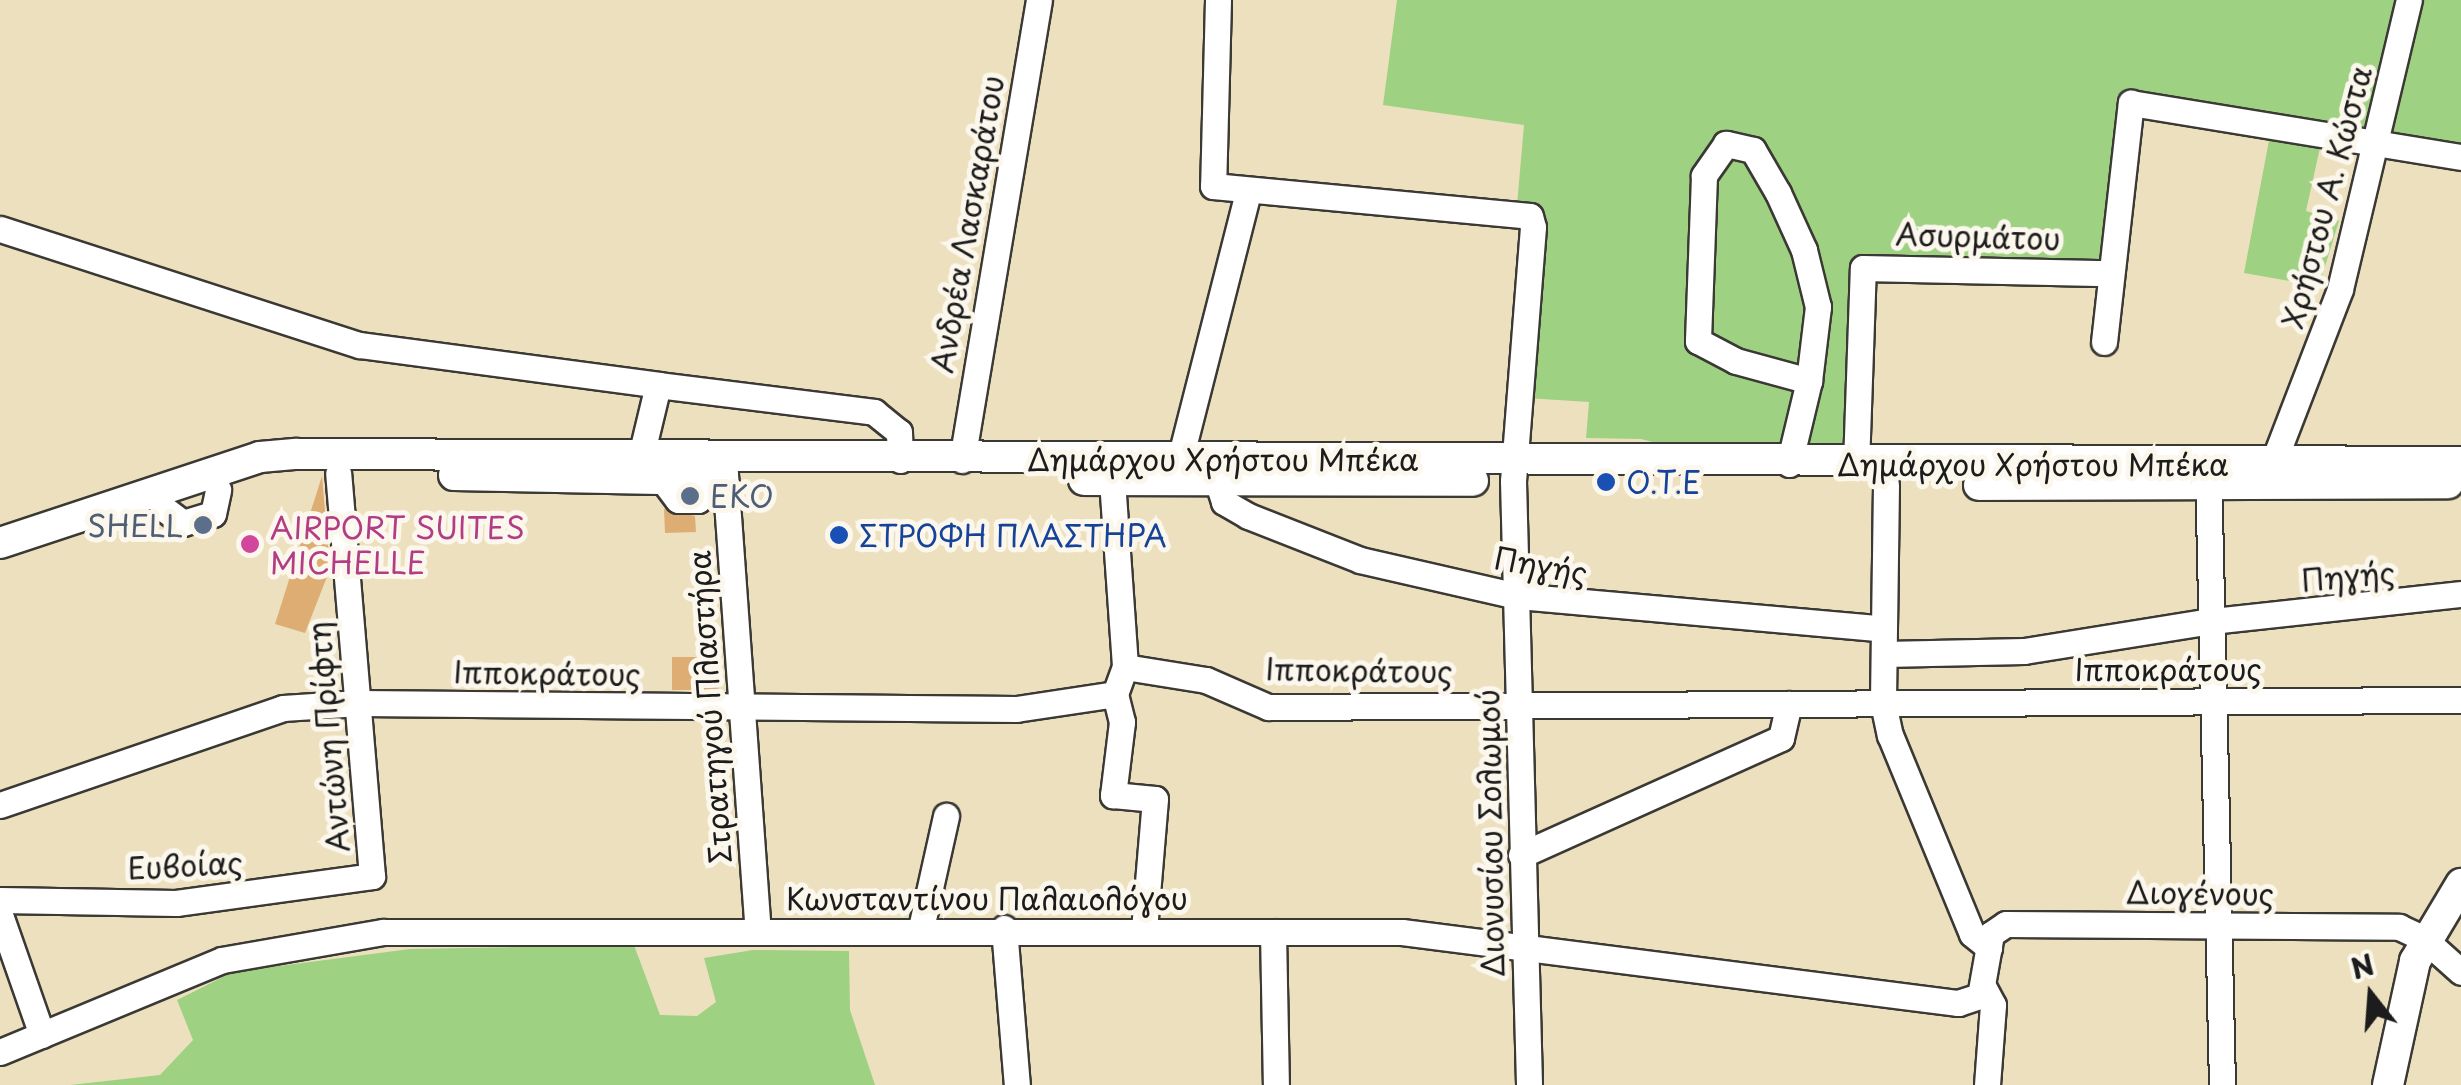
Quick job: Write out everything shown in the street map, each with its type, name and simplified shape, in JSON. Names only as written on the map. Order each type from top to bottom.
[{"type":"main road","name":"Δημάρχου Χρήστου Μπέκα","points":[[0,543],[278,454],[641,456],[716,480],[900,460],[1180,458],[1886,485],[2208,474],[2273,463],[2461,462]]},
{"type":"main road","name":"Δημάρχου Χρήστου Μπέκα","points":[[0,561],[278,474],[716,480],[1217,480],[1789,464],[2461,483]]},
{"type":"main road","points":[[2388,1085],[2424,938],[2461,884]]},
{"type":"street","name":"Ανδρέα Λασκαράτου","points":[[962,460],[1039,0]]},
{"type":"street","points":[[1180,458],[1248,193],[1218,189],[1209,173],[1218,0]]},
{"type":"street","name":"Χρήστου Α. Κώστα","points":[[2273,463],[2340,289],[2409,0]]},
{"type":"street","points":[[2104,342],[2108,272],[2131,103],[2376,140],[2461,157]]},
{"type":"street","points":[[1789,464],[1810,380],[1818,308],[1804,250],[1753,150],[1726,144],[1704,176],[1698,342],[1736,361],[1810,380]]},
{"type":"street","name":"Διονυσίου Σολωμού","points":[[1248,193],[1530,216],[1513,470],[1529,1085]]},
{"type":"street","points":[[0,229],[360,345],[874,412],[899,432],[900,460]]},
{"type":"street","name":"Ασυρμάτου","points":[[1856,465],[1863,268],[2108,272]]},
{"type":"street","points":[[641,456],[658,385]]},
{"type":"street","name":"Αντώνη Πρίφτη","points":[[338,473],[372,876]]},
{"type":"street","points":[[2208,474],[2222,1085]]},
{"type":"street","name":"Στρατηγού Πλαστήρα","points":[[716,480],[729,533],[758,929]]},
{"type":"street","points":[[1112,480],[1125,666],[1115,694],[1122,722],[1113,795],[1155,799],[1144,930]]},
{"type":"street","name":"Πηγής","points":[[1217,480],[1224,502],[1248,516],[1360,560],[1517,596],[1884,642],[2024,651],[2212,621],[2461,594]]},
{"type":"street","points":[[1886,485],[1884,703],[1890,735],[1972,934],[1990,948],[1984,988],[1993,1006],[1987,1085]]},
{"type":"street","name":"Ιπποκράτους","points":[[1125,666],[1206,680],[1268,707],[2461,700]]},
{"type":"street","name":"Ιπποκράτους","points":[[0,805],[247,716],[359,703],[1016,708],[1115,694]]},
{"type":"street","points":[[1521,855],[1781,738],[1789,704]]},
{"type":"street","points":[[921,928],[946,816]]},
{"type":"street","name":"Ευβοίας","points":[[0,900],[176,903],[372,876]]},
{"type":"street","points":[[0,914],[42,1035]]},
{"type":"street","name":"Διογένους","points":[[1990,948],[1994,928],[2006,924],[2399,927],[2424,938]]},
{"type":"street","points":[[1004,928],[1017,1085]]},
{"type":"street","name":"Κωνσταντίνου Παλαιολόγου","points":[[0,1052],[222,960],[308,942],[451,930],[1004,928],[1402,932],[1958,1002],[1975,1001],[1984,988]]},
{"type":"street","points":[[1273,932],[1276,1085]]},
{"type":"street","points":[[2424,938],[2461,972]]},
{"type":"green space","name":"Ο.Τ.Ε","points":[[1397,0],[2461,0],[2461,170],[2321,143],[2306,211],[2339,221],[2319,286],[2244,273],[2270,135],[2117,95],[2107,259],[1854,259],[1848,449],[1675,448],[1641,439],[1586,438],[1589,402],[1526,398],[1541,208],[1517,205],[1524,125],[1383,105]]},
{"type":"green space","points":[[634,945],[660,1015],[697,1016],[716,1002],[704,958],[753,950],[849,951],[850,1010],[875,1085],[70,1085],[160,1075],[193,1040],[177,1000],[233,972],[410,949]]},
{"type":"building","points":[[322,476],[330,569],[305,633],[275,624]]},
{"type":"building","points":[[664,509],[695,516],[696,532],[665,533]]},
{"type":"building","points":[[672,657],[720,657],[719,690],[672,690]]},
{"type":"place","name":"Ο.Τ.Ε","points":[[1606,482]]},
{"type":"place","name":"ΕΚΟ","points":[[690,496]]},
{"type":"place","name":"SHELL","points":[[203,525]]},
{"type":"place","name":"ΣΤΡΟΦΗ ΠΛΑΣΤΗΡΑ","points":[[839,535]]},
{"type":"place","name":"AIRPORT SUITES MICHELLE","points":[[250,544]]}]
